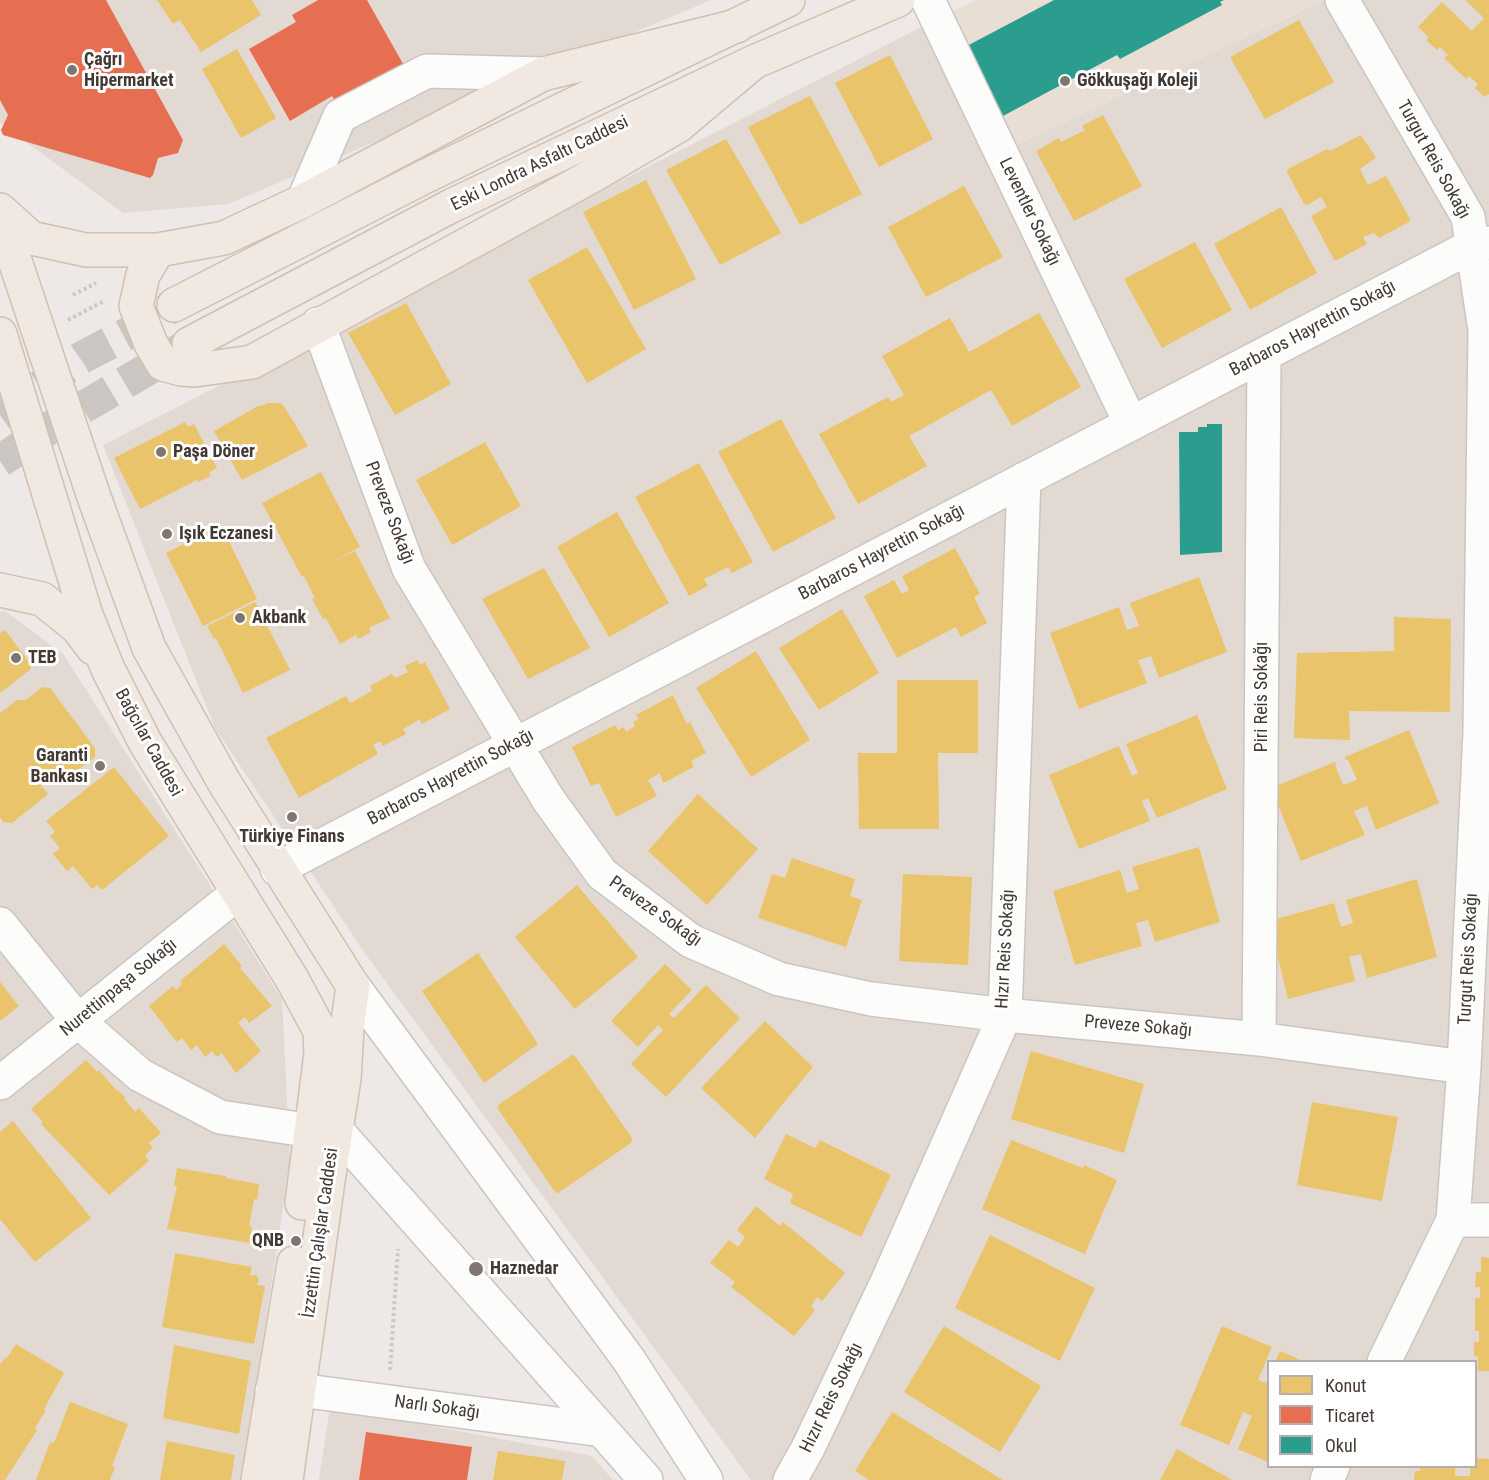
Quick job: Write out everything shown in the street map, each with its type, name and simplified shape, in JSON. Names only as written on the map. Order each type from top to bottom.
[{"type":"main road","points":[[174,305],[424,177],[788,0]]},
{"type":"main road","name":"Eski Londra Asfaltı Caddesi","points":[[189,344],[451,206],[754,62],[898,0]]},
{"type":"main road","points":[[0,210],[31,238],[86,250],[158,250],[224,238],[303,201],[543,74],[737,26]]},
{"type":"main road","points":[[158,250],[143,275],[136,306],[151,344],[163,364],[195,370],[252,362],[590,177],[678,126],[754,62]]},
{"type":"main road","points":[[0,230],[11,249],[94,497],[149,648],[224,782],[353,986]]},
{"type":"main road","name":"Bağcılar Caddesi","points":[[0,334],[86,615],[108,669],[145,742],[292,979],[320,1031],[324,1131]]},
{"type":"main road","points":[[0,590],[42,599],[77,627],[108,669]]},
{"type":"main road","name":"İzzettin Çalışlar Caddesi","points":[[286,1480],[285,1390],[290,1288],[324,1131],[344,1079],[347,1029],[353,986]]},
{"type":"main road","name":"İzzettin Çalışlar Caddesi","points":[[258,1480],[285,1390]]},
{"type":"street","name":"Leventler Sokağı","points":[[927,0],[1131,424]]},
{"type":"street","name":"Turgut Reis Sokağı","points":[[1342,0],[1468,217],[1481,244],[1485,330],[1480,732],[1482,845],[1453,1220],[1385,1360]]},
{"type":"street","points":[[303,201],[340,116],[427,71],[543,74]]},
{"type":"street","name":"Barbaros Hayrettin Sokağı","points":[[278,869],[1024,479],[1481,244]]},
{"type":"street","name":"Preveze Sokağı","points":[[318,324],[409,569],[515,745],[548,799],[603,874],[691,941],[779,979],[872,999],[1005,1015],[1259,1039],[1464,1066]]},
{"type":"street","name":"Piri Reis Sokağı","points":[[1259,1039],[1264,355]]},
{"type":"street","name":"Hızır Reis Sokağı","points":[[790,1480],[808,1448],[888,1280],[1005,1015],[1024,479]]},
{"type":"street","name":"Nurettinpaşa Sokağı","points":[[0,1083],[237,893]]},
{"type":"street","points":[[0,924],[78,1021],[140,1075],[220,1117],[324,1131],[646,1480]]},
{"type":"street","points":[[353,986],[629,1360],[706,1480]]},
{"type":"street","points":[[1453,1220],[1489,1220]]},
{"type":"street","name":"Narlı Sokağı","points":[[285,1390],[602,1430]]},
{"type":"path","points":[[73,295],[101,281]]},
{"type":"path","points":[[83,312],[109,299]]},
{"type":"path","points":[[392,1333],[398,1242]]},
{"type":"shaded area","points":[[0,0],[711,0],[228,204],[123,213],[0,123]]},
{"type":"shaded area","name":"Gökkuşağı Koleji","points":[[976,0],[1325,0],[1012,147],[945,15]]},
{"type":"shaded area","points":[[1325,0],[1489,0],[1489,1480],[751,1480],[364,952],[215,728],[103,445],[945,15],[1012,147]]},
{"type":"shaded area","points":[[5,611],[64,655],[282,999],[290,1160],[242,1480],[0,1480],[0,612]]},
{"type":"shaded area","points":[[330,1407],[592,1456],[613,1480],[319,1480]]},
{"type":"building: Konut","points":[[157,0],[252,0],[261,15],[201,52],[180,20],[173,24]]},
{"type":"building: Konut","points":[[1465,0],[1489,0],[1489,95],[1485,97],[1475,88],[1478,84],[1469,76],[1466,79],[1444,58],[1448,55],[1440,47],[1437,50],[1426,40],[1429,37],[1418,27],[1442,2],[1472,31],[1484,18]]},
{"type":"building: Konut","points":[[1299,20],[1334,82],[1265,119],[1230,57]]},
{"type":"building: Konut","points":[[237,49],[276,118],[241,138],[202,69]]},
{"type":"building: Konut","points":[[890,55],[933,139],[879,167],[835,83]]},
{"type":"building: Konut","points":[[810,96],[862,194],[800,225],[748,127]]},
{"type":"building: Konut","points":[[1103,115],[1142,186],[1074,221],[1036,151],[1059,138],[1061,142],[1085,130],[1082,126]]},
{"type":"building: Konut","points":[[1361,135],[1376,158],[1360,169],[1368,185],[1386,176],[1410,219],[1409,222],[1379,238],[1374,233],[1363,237],[1367,244],[1334,260],[1311,216],[1327,207],[1321,197],[1307,205],[1304,204],[1287,172],[1288,169],[1327,149],[1330,151]]},
{"type":"building: Konut","points":[[726,139],[781,233],[720,265],[666,170]]},
{"type":"building: Konut","points":[[646,180],[696,279],[634,310],[583,212]]},
{"type":"building: Konut","points":[[964,186],[1003,257],[926,297],[888,227]]},
{"type":"building: Konut","points":[[1281,207],[1317,273],[1250,310],[1214,244]]},
{"type":"building: Konut","points":[[1195,242],[1232,310],[1162,348],[1124,279]]},
{"type":"building: Konut","points":[[587,247],[646,349],[587,383],[528,280]]},
{"type":"building: Konut","points":[[406,303],[451,384],[395,415],[348,333]]},
{"type":"building: Konut","points":[[1039,313],[1081,387],[1012,426],[991,390],[909,436],[927,466],[858,504],[819,434],[888,397],[891,402],[904,395],[882,356],[950,318],[969,352]]},
{"type":"building: Konut","points":[[280,403],[284,406],[308,446],[242,480],[214,431],[260,405]]},
{"type":"building: Konut","points":[[781,419],[836,518],[773,552],[718,452]]},
{"type":"building: Konut","points":[[185,422],[188,427],[194,424],[217,468],[209,472],[211,476],[198,482],[197,480],[140,509],[114,458]]},
{"type":"building: Konut","points":[[485,442],[521,506],[452,545],[416,480]]},
{"type":"building: Konut","points":[[699,463],[753,562],[732,573],[728,567],[704,579],[708,586],[689,596],[635,497]]},
{"type":"building: Konut","points":[[321,472],[360,547],[331,562],[355,551],[390,618],[369,628],[371,632],[358,639],[356,635],[340,644],[326,618],[323,619],[312,599],[315,598],[304,576],[302,577],[262,503]]},
{"type":"building: Konut","points":[[617,512],[669,603],[609,637],[557,547]]},
{"type":"building: Konut","points":[[221,525],[257,599],[203,626],[166,553]]},
{"type":"building: Konut","points":[[955,548],[980,594],[974,597],[987,623],[961,637],[956,627],[897,658],[864,596],[894,580],[902,594],[909,590],[902,576]]},
{"type":"building: Konut","points":[[544,568],[590,648],[528,679],[482,599]]},
{"type":"building: Konut","points":[[1199,577],[1227,652],[1159,678],[1151,656],[1138,660],[1147,683],[1079,709],[1050,633],[1119,607],[1127,630],[1139,626],[1130,603]]},
{"type":"building: Konut","points":[[255,602],[290,670],[243,693],[216,638],[214,639],[207,626]]},
{"type":"building: Konut","points":[[842,609],[879,673],[819,710],[779,648]]},
{"type":"building: Konut","points":[[1394,617],[1451,619],[1450,712],[1349,711],[1350,740],[1294,738],[1297,653],[1394,651]]},
{"type":"building: Konut","points":[[5,630],[31,665],[31,669],[0,693],[0,633]]},
{"type":"building: Konut","points":[[756,651],[810,740],[751,777],[696,688]]},
{"type":"building: Konut","points":[[417,660],[420,665],[425,662],[450,709],[422,724],[420,719],[403,729],[406,734],[383,746],[380,741],[373,745],[378,754],[299,798],[266,738],[346,696],[350,703],[372,691],[370,686],[392,674],[395,678],[408,672],[405,666]]},
{"type":"building: Konut","points":[[897,680],[978,680],[978,753],[938,753],[939,829],[859,829],[858,753],[897,753]]},
{"type":"building: Konut","points":[[42,687],[50,688],[95,748],[95,757],[58,785],[47,770],[35,778],[48,794],[12,823],[3,822],[0,817],[0,713],[17,700],[26,700]]},
{"type":"building: Konut","points":[[673,695],[687,724],[690,722],[706,753],[691,761],[694,767],[663,783],[660,773],[648,780],[657,796],[616,817],[599,783],[591,786],[572,747],[615,725],[618,730],[624,727],[626,732],[635,726],[633,722],[639,719],[636,715]]},
{"type":"building: Konut","points":[[1197,715],[1227,789],[1157,818],[1148,798],[1142,801],[1150,821],[1079,849],[1049,775],[1119,746],[1132,776],[1138,773],[1126,744]]},
{"type":"building: Konut","points":[[1409,730],[1439,803],[1376,830],[1367,806],[1354,811],[1365,835],[1301,861],[1271,788],[1335,762],[1343,785],[1357,780],[1345,757]]},
{"type":"building: Konut","points":[[114,767],[169,836],[102,890],[97,885],[92,889],[73,866],[67,871],[53,854],[60,848],[50,836],[55,832],[46,821]]},
{"type":"building: Konut","points":[[698,794],[758,849],[707,905],[648,851]]},
{"type":"building: Konut","points":[[1199,847],[1220,922],[1155,942],[1148,920],[1136,923],[1142,946],[1075,965],[1053,891],[1120,870],[1127,893],[1139,889],[1132,867]]},
{"type":"building: Konut","points":[[792,858],[855,879],[850,896],[862,900],[846,947],[758,918],[772,874],[785,878]]},
{"type":"building: Konut","points":[[903,874],[972,877],[968,965],[899,961]]},
{"type":"building: Konut","points":[[1417,879],[1437,957],[1367,978],[1361,954],[1349,957],[1355,981],[1288,999],[1269,921],[1334,903],[1341,927],[1353,923],[1346,900]]},
{"type":"building: Konut","points":[[577,885],[638,957],[575,1009],[515,937]]},
{"type":"building: Konut","points":[[224,944],[242,966],[240,968],[272,1006],[249,1023],[245,1017],[238,1023],[261,1051],[236,1073],[222,1053],[217,1057],[212,1051],[205,1057],[197,1045],[191,1050],[182,1038],[177,1042],[149,1006],[173,986],[176,990],[182,984],[180,981]]},
{"type":"building: Konut","points":[[478,953],[538,1044],[484,1083],[422,991]]},
{"type":"building: Konut","points":[[665,964],[692,990],[669,1014],[674,1018],[706,985],[740,1018],[666,1097],[631,1064],[663,1030],[658,1025],[638,1047],[611,1021]]},
{"type":"building: Konut","points":[[0,982],[19,1006],[0,1021]]},
{"type":"building: Konut","points":[[765,1021],[813,1067],[755,1138],[701,1088]]},
{"type":"building: Konut","points":[[1031,1051],[1144,1084],[1124,1153],[1011,1119]]},
{"type":"building: Konut","points":[[572,1055],[575,1056],[632,1138],[631,1143],[558,1193],[555,1192],[498,1109],[498,1105]]},
{"type":"building: Konut","points":[[86,1060],[126,1098],[124,1099],[135,1112],[139,1108],[161,1133],[149,1143],[153,1148],[145,1155],[149,1161],[109,1195],[41,1124],[43,1122],[31,1109]]},
{"type":"building: Konut","points":[[1312,1102],[1398,1117],[1382,1201],[1297,1185]]},
{"type":"building: Konut","points":[[13,1121],[91,1218],[35,1262],[0,1219],[0,1132]]},
{"type":"building: Konut","points":[[786,1134],[815,1148],[820,1140],[891,1175],[861,1237],[790,1203],[793,1194],[764,1179]]},
{"type":"building: Konut","points":[[1011,1140],[1083,1168],[1084,1165],[1117,1180],[1085,1254],[982,1209]]},
{"type":"building: Konut","points":[[177,1168],[259,1184],[249,1226],[252,1227],[250,1243],[167,1229],[177,1186],[174,1186]]},
{"type":"building: Konut","points":[[756,1206],[780,1226],[783,1222],[845,1273],[822,1301],[817,1297],[811,1306],[815,1310],[794,1336],[731,1287],[735,1282],[710,1263],[729,1240],[738,1247],[745,1237],[737,1230]]},
{"type":"building: Konut","points":[[990,1235],[1095,1288],[1060,1361],[955,1308]]},
{"type":"building: Konut","points":[[175,1253],[252,1267],[250,1275],[256,1275],[259,1280],[257,1285],[265,1286],[254,1344],[162,1327]]},
{"type":"building: Konut","points":[[1481,1257],[1489,1258],[1489,1371],[1478,1371],[1478,1357],[1474,1356],[1474,1342],[1479,1342],[1479,1331],[1475,1331],[1475,1298],[1480,1298],[1480,1287],[1475,1287],[1476,1272],[1481,1272]]},
{"type":"building: Konut","points":[[944,1326],[1041,1386],[1000,1452],[904,1392]]},
{"type":"building: Konut","points":[[1222,1326],[1272,1347],[1258,1380],[1266,1383],[1267,1380],[1267,1462],[1238,1449],[1252,1416],[1243,1412],[1229,1445],[1180,1425]]},
{"type":"building: Konut","points":[[16,1344],[64,1373],[35,1428],[37,1430],[5,1480],[0,1480],[0,1364]]},
{"type":"building: Konut","points":[[174,1345],[251,1361],[239,1434],[163,1418]]},
{"type":"building: Konut","points":[[1280,1351],[1300,1360],[1276,1360]]},
{"type":"building: Konut","points":[[70,1402],[128,1424],[112,1466],[115,1467],[110,1480],[36,1480],[50,1442],[54,1443]]},
{"type":"building: Konut","points":[[892,1412],[1003,1480],[869,1480],[855,1471]]},
{"type":"building: Konut","points":[[167,1441],[235,1455],[231,1480],[160,1480]]},
{"type":"building: Konut","points":[[1177,1449],[1232,1480],[1160,1480]]},
{"type":"building: Konut","points":[[498,1451],[565,1461],[562,1480],[493,1480]]},
{"type":"building: Konut","points":[[1477,1458],[1489,1459],[1489,1480],[1414,1480],[1415,1471],[1420,1471],[1420,1468],[1455,1468],[1455,1476],[1470,1476],[1470,1468],[1477,1468]]},
{"type":"building: Ticaret","name":"Çağrı Hipermarket","points":[[0,0],[106,0],[183,140],[178,153],[158,158],[150,178],[3,135],[1,130],[8,115],[0,100]]},
{"type":"building: Ticaret","points":[[318,0],[367,0],[415,85],[348,124],[332,96],[290,121],[249,49],[296,22],[292,15]]},
{"type":"building: Ticaret","points":[[366,1432],[472,1447],[467,1480],[359,1480]]},
{"type":"building: Okul","points":[[1054,0],[1224,0],[1220,2],[1222,5],[1120,59],[1117,55],[1003,116],[965,47]]},
{"type":"building: Okul","points":[[1207,424],[1222,424],[1222,552],[1180,555],[1179,432],[1198,432],[1198,427],[1207,427]]},
{"type":"tunnel","points":[[0,415],[81,358],[144,325],[174,305]]},
{"type":"tunnel","points":[[0,461],[62,420],[185,347]]},
{"type":"place","name":"Çağrı Hipermarket","points":[[72,70]]},
{"type":"place","name":"Gökkuşağı Koleji","points":[[1065,81]]},
{"type":"place","name":"Paşa Döner","points":[[161,452]]},
{"type":"place","name":"Işık Eczanesi","points":[[167,534]]},
{"type":"place","name":"Akbank","points":[[240,618]]},
{"type":"place","name":"TEB","points":[[16,658]]},
{"type":"place","name":"Garanti Bankası","points":[[100,766]]},
{"type":"place","name":"Türkiye Finans","points":[[292,817]]},
{"type":"place","name":"QNB","points":[[296,1241]]},
{"type":"place","name":"Haznedar","points":[[476,1269]]}]
